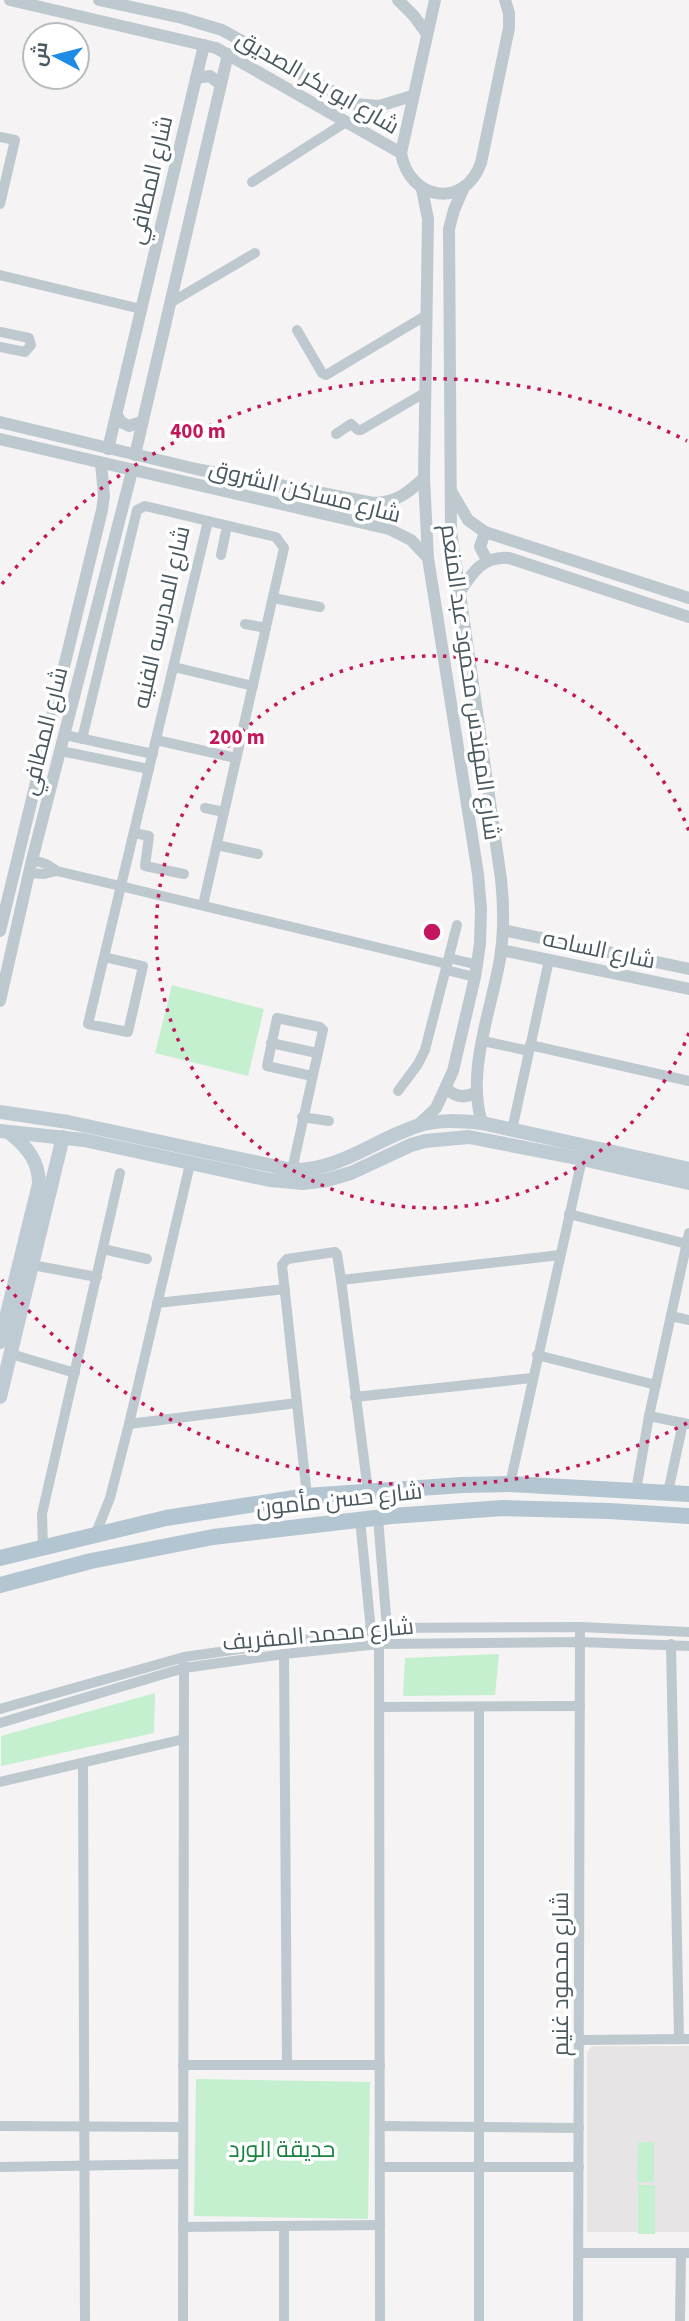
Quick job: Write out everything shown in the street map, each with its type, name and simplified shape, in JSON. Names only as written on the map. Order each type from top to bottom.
[{"type":"main road","points":[[0,1112],[68,1122],[292,1170],[333,1165],[418,1125],[449,1121],[482,1123],[689,1169]]},
{"type":"main road","points":[[4,1132],[106,1144],[281,1182],[315,1182],[351,1174],[411,1144],[433,1139],[480,1138],[689,1183]]},
{"type":"main road","points":[[0,1342],[39,1184],[35,1162],[26,1147],[4,1132]]},
{"type":"main road","points":[[0,1397],[63,1137]]},
{"type":"main road","points":[[35,1162],[49,1161],[57,1165]]},
{"type":"main road","name":"شارع حسن مأمون","points":[[0,1558],[166,1518],[307,1496],[510,1484],[689,1494]]},
{"type":"main road","points":[[307,1496],[300,1499],[295,1512],[297,1519],[310,1525]]},
{"type":"main road","points":[[244,1504],[251,1506],[258,1516],[254,1528],[248,1531]]},
{"type":"main road","name":"شارع حسن مأمون","points":[[0,1586],[91,1561],[248,1531],[378,1517],[503,1508],[689,1516]]},
{"type":"street","name":"شارع ابو بكر الصديق","points":[[10,0],[204,45],[228,54],[401,153]]},
{"type":"street","name":"شارع ابو بكر الصديق","points":[[99,0],[212,27],[355,104],[379,106],[412,96]]},
{"type":"street","points":[[398,0],[427,34]]},
{"type":"street","points":[[435,0],[401,153],[407,174],[422,189],[444,194],[464,187]]},
{"type":"street","name":"شارع المهندس محمود عبد المنعم","points":[[482,1123],[476,1076],[503,930],[501,879],[451,531],[449,229],[464,187],[475,177],[481,163],[509,28],[509,13],[505,0]]},
{"type":"street","name":"شارع المطافي","points":[[108,449],[204,45]]},
{"type":"street","points":[[248,65],[258,50]]},
{"type":"street","name":"شارع المطافي","points":[[135,455],[228,54]]},
{"type":"street","points":[[196,79],[210,76],[220,84]]},
{"type":"street","points":[[252,182],[346,122]]},
{"type":"street","points":[[0,137],[15,140],[0,204]]},
{"type":"street","name":"شارع المهندس محمود عبد المنعم","points":[[418,1125],[436,1108],[453,1071],[477,971],[481,926],[478,874],[428,558],[424,478],[428,219],[422,189]]},
{"type":"street","points":[[170,303],[255,253]]},
{"type":"street","points":[[0,275],[141,309]]},
{"type":"street","points":[[296,330],[324,375],[425,316]]},
{"type":"street","points":[[0,332],[29,338],[31,345],[26,352],[0,347]]},
{"type":"street","points":[[336,434],[351,424],[361,430],[426,392]]},
{"type":"street","points":[[116,414],[124,425],[133,426],[141,422]]},
{"type":"street","name":"شارع مساكن الشروق","points":[[0,422],[135,455],[364,502],[383,503],[405,495],[424,478]]},
{"type":"street","name":"شارع مساكن الشروق","points":[[0,439],[381,527],[404,536],[428,558]]},
{"type":"street","name":"شارع المطافي","points":[[0,931],[104,496],[101,463]]},
{"type":"street","name":"شارع المطافي","points":[[0,1001],[31,866],[132,471]]},
{"type":"street","points":[[450,490],[468,520],[485,532],[689,598]]},
{"type":"street","points":[[104,496],[116,495],[124,502]]},
{"type":"street","points":[[381,527],[386,525],[390,516],[390,511],[383,503]]},
{"type":"street","name":"شارع المدرسه الفنيه","points":[[82,739],[137,510],[148,506],[208,521],[88,1024],[125,1033],[130,1030],[143,966],[104,957]]},
{"type":"street","points":[[203,905],[283,553],[282,544],[276,537],[208,521]]},
{"type":"street","points":[[221,555],[228,526]]},
{"type":"street","points":[[485,532],[480,547],[487,561]]},
{"type":"street","points":[[459,593],[472,573],[487,561],[509,558],[689,617]]},
{"type":"street","points":[[273,597],[320,607]]},
{"type":"street","points":[[245,624],[266,628]]},
{"type":"street","points":[[174,667],[253,686]]},
{"type":"street","points":[[65,735],[153,754]]},
{"type":"street","points":[[156,740],[236,758]]},
{"type":"street","points":[[61,751],[149,769]]},
{"type":"street","points":[[205,808],[224,812]]},
{"type":"street","points":[[134,833],[149,836],[145,866],[184,874]]},
{"type":"street","points":[[216,845],[258,854]]},
{"type":"street","points":[[31,866],[48,874],[57,871],[477,971]]},
{"type":"street","points":[[398,1091],[418,1065],[425,1050],[457,925]]},
{"type":"street","name":"شارع الساحه","points":[[503,930],[689,969]]},
{"type":"street","points":[[517,954],[516,943],[521,934]]},
{"type":"street","name":"شارع الساحه","points":[[501,950],[689,989]]},
{"type":"street","points":[[512,1130],[549,960]]},
{"type":"street","points":[[292,1170],[302,1117],[312,1076],[322,1028],[277,1018],[267,1066],[312,1076]]},
{"type":"street","points":[[483,1041],[689,1081]]},
{"type":"street","points":[[271,1043],[317,1053]]},
{"type":"street","points":[[446,1088],[461,1096],[476,1092]]},
{"type":"street","points":[[302,1117],[329,1121]]},
{"type":"street","points":[[510,1484],[582,1158]]},
{"type":"street","points":[[96,1533],[110,1498],[130,1424],[190,1164]]},
{"type":"street","points":[[43,1547],[41,1519],[120,1173]]},
{"type":"street","points":[[569,1214],[688,1239],[649,1416],[636,1491]]},
{"type":"street","points":[[103,1249],[147,1259]]},
{"type":"street","points":[[307,1496],[282,1265],[287,1259],[336,1252],[368,1492]]},
{"type":"street","points":[[341,1280],[560,1255]]},
{"type":"street","points":[[32,1265],[97,1277]]},
{"type":"street","points":[[157,1303],[285,1289]]},
{"type":"street","points":[[671,1316],[689,1320]]},
{"type":"street","points":[[11,1354],[75,1373]]},
{"type":"street","points":[[537,1355],[656,1385]]},
{"type":"street","points":[[355,1397],[532,1378]]},
{"type":"street","points":[[130,1424],[297,1403]]},
{"type":"street","points":[[649,1416],[686,1423],[668,1492]]},
{"type":"street","points":[[378,1517],[387,1628],[386,1635],[379,1644]]},
{"type":"street","points":[[360,1519],[371,1631],[379,1644],[380,2321]]},
{"type":"street","name":"شارع محمد المقريف","points":[[0,1709],[184,1663],[387,1628],[580,1628],[689,1632]]},
{"type":"street","name":"شارع محمود غنيم","points":[[578,2321],[580,1628]]},
{"type":"street","name":"شارع محمد المقريف","points":[[0,1723],[184,1663],[379,1644],[580,1642],[689,1646]]},
{"type":"street","points":[[579,2040],[684,2039],[671,1644]]},
{"type":"street","points":[[284,1654],[287,2065]]},
{"type":"street","points":[[183,2321],[184,1663]]},
{"type":"street","points":[[380,1707],[580,1706]]},
{"type":"street","points":[[479,1707],[479,2321]]},
{"type":"street","points":[[0,1782],[184,1739]]},
{"type":"street","points":[[83,1764],[85,2321]]},
{"type":"street","points":[[183,2065],[380,2065]]},
{"type":"street","points":[[0,2126],[183,2127]]},
{"type":"street","points":[[380,2126],[579,2128]]},
{"type":"street","points":[[0,2167],[183,2164]]},
{"type":"street","points":[[380,2167],[579,2167]]},
{"type":"street","points":[[183,2227],[380,2225]]},
{"type":"street","points":[[284,2226],[284,2321]]},
{"type":"street","points":[[579,2253],[685,2253],[680,2321]]},
{"type":"shaded area","points":[[592,2046],[689,2046],[689,2232],[587,2232],[587,2053]]},
{"type":"green space","points":[[172,985],[264,1009],[248,1076],[155,1053]]},
{"type":"green space","points":[[499,1654],[495,1695],[403,1696],[405,1658]]},
{"type":"green space","points":[[155,1693],[154,1733],[1,1766],[1,1736]]},
{"type":"green space","name":"حديقة الورد","points":[[196,2079],[370,2082],[368,2219],[194,2216]]},
{"type":"green space","points":[[638,2142],[654,2142],[654,2182],[637,2182]]},
{"type":"green space","points":[[638,2185],[655,2185],[655,2234],[638,2234]]}]
